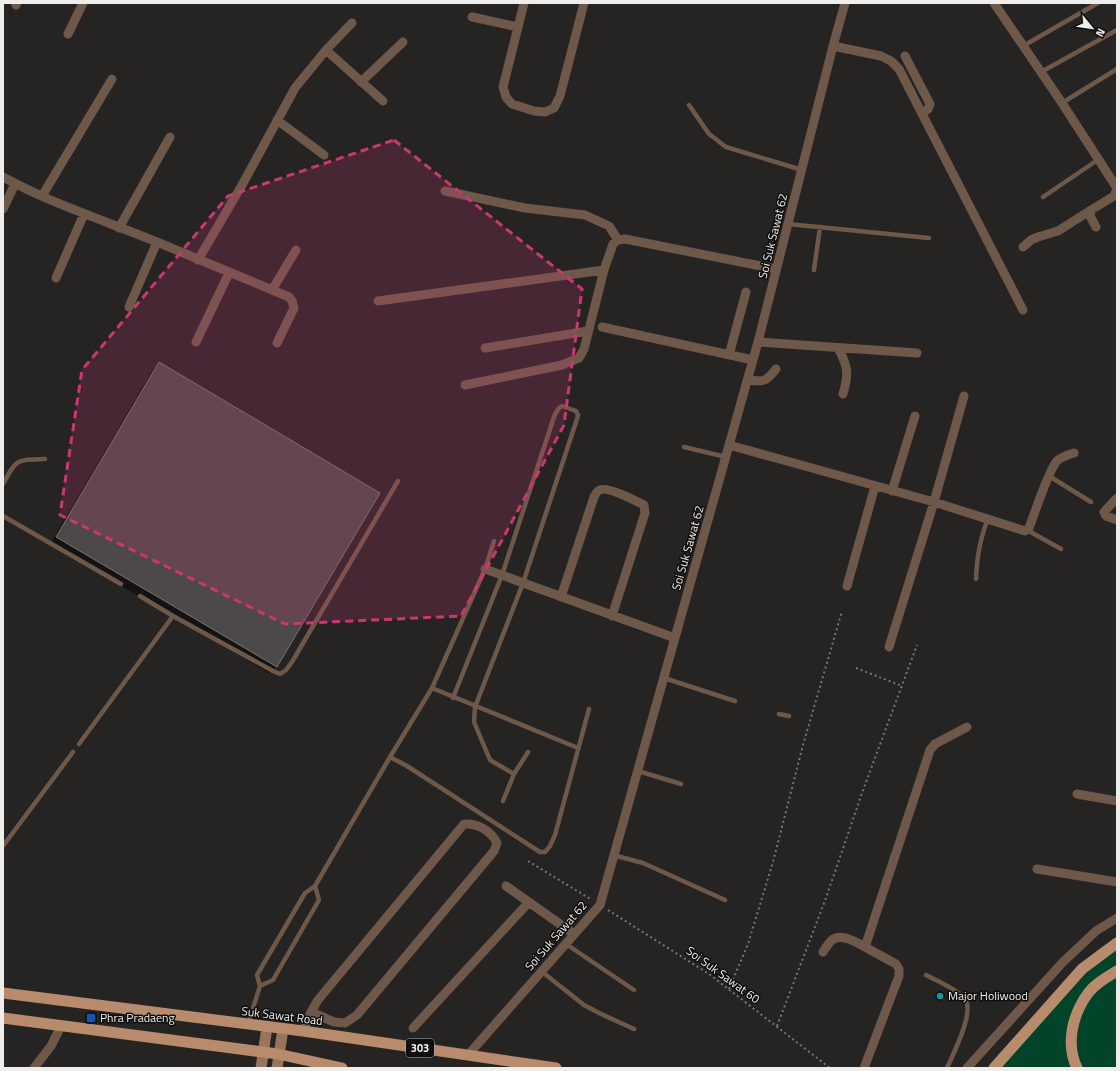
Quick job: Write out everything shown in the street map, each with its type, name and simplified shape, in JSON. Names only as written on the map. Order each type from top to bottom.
[{"type":"main road","points":[[994,1068],[1073,978],[1107,949],[1117,943]]},
{"type":"main road","points":[[1077,1068],[1073,1056],[1071,1037],[1074,1020],[1090,991],[1103,979],[1117,971]]},
{"type":"main road","name":"Suk Sawat Road","points":[[3,993],[303,1031],[556,1068]]},
{"type":"main road","points":[[3,1018],[278,1054],[342,1068]]},
{"type":"main road","points":[[261,1068],[267,1027]]},
{"type":"main road","points":[[276,1068],[284,1029]]},
{"type":"street","points":[[68,34],[84,3]]},
{"type":"street","points":[[524,3],[504,87],[506,97],[512,104],[545,112],[554,108],[560,96],[584,3]]},
{"type":"street","name":"Soi Suk Sawat 62","points":[[468,1055],[600,904],[748,380],[845,3]]},
{"type":"street","points":[[994,3],[1099,159],[1114,176],[1117,190],[1114,196],[1058,231],[1031,240],[1022,247]]},
{"type":"street","points":[[472,17],[518,27]]},
{"type":"street","points":[[198,260],[242,185],[294,88],[326,50],[352,23]]},
{"type":"street","points":[[361,82],[403,42]]},
{"type":"street","points":[[833,46],[881,56],[891,62],[898,69],[1023,310]]},
{"type":"street","points":[[326,50],[382,101]]},
{"type":"street","points":[[905,56],[930,104],[922,113]]},
{"type":"street","points":[[42,196],[112,79]]},
{"type":"street","points":[[276,120],[324,155]]},
{"type":"street","points":[[120,228],[170,137]]},
{"type":"street","points":[[3,177],[15,184],[84,214],[157,242],[289,297],[294,308],[277,343]]},
{"type":"street","points":[[3,209],[15,184]]},
{"type":"street","points":[[445,191],[526,208],[585,215],[609,226],[618,240]]},
{"type":"street","points":[[1091,210],[1090,216],[1096,227]]},
{"type":"street","points":[[56,278],[84,214]]},
{"type":"street","points":[[465,385],[562,365],[579,358],[584,349],[604,270],[613,244],[618,240],[625,239],[776,269]]},
{"type":"street","points":[[129,307],[157,242]]},
{"type":"street","points":[[272,290],[296,250]]},
{"type":"street","points":[[378,301],[604,270]]},
{"type":"street","points":[[196,342],[229,272]]},
{"type":"street","points":[[729,355],[746,292]]},
{"type":"street","points":[[602,326],[753,360]]},
{"type":"street","points":[[485,348],[588,331]]},
{"type":"street","points":[[758,342],[917,353]]},
{"type":"street","points":[[838,348],[848,370],[847,381],[843,394]]},
{"type":"street","points":[[748,380],[761,381],[770,376],[776,369]]},
{"type":"street","points":[[889,646],[934,502],[964,396]]},
{"type":"street","points":[[892,491],[915,416]]},
{"type":"street","points":[[729,445],[934,502],[1023,530],[1027,530],[1056,462],[1074,453]]},
{"type":"street","points":[[847,586],[875,486]]},
{"type":"street","points":[[561,597],[594,497],[599,490],[605,488],[636,500],[644,505],[646,513],[612,616]]},
{"type":"street","points":[[1117,498],[1104,512],[1106,516],[1117,520]]},
{"type":"street","points":[[485,569],[675,638]]},
{"type":"street","points":[[865,947],[930,750],[934,744],[967,727]]},
{"type":"street","points":[[1077,794],[1117,801],[1117,797]]},
{"type":"street","points":[[303,1031],[311,1012],[318,1000],[464,824],[479,826],[494,836],[497,843],[494,851],[357,1015],[345,1023],[334,1022],[311,1012]]},
{"type":"street","points":[[1037,870],[1117,882]]},
{"type":"street","points":[[506,886],[574,934]]},
{"type":"street","points":[[413,1028],[529,902]]},
{"type":"street","points":[[967,1068],[1063,962],[1096,931],[1117,918]]},
{"type":"street","points":[[823,952],[834,939],[850,939],[896,964],[899,969],[899,976],[864,1068]]},
{"type":"street","points":[[36,1068],[51,1046],[61,1026]]},
{"type":"lane","points":[[1024,46],[1098,3]]},
{"type":"lane","points":[[1041,72],[1117,30]]},
{"type":"lane","points":[[1062,103],[1117,69]]},
{"type":"lane","points":[[689,105],[709,134],[726,147],[802,170]]},
{"type":"lane","points":[[1043,197],[1099,159]]},
{"type":"lane","points":[[788,224],[929,238]]},
{"type":"lane","points":[[814,270],[820,227]]},
{"type":"lane","points":[[454,698],[502,576],[555,414],[562,406],[576,410],[578,415],[577,419],[523,583],[476,707],[474,722],[490,760],[514,774]]},
{"type":"lane","points":[[684,447],[726,457]]},
{"type":"lane","points":[[3,484],[17,462],[45,459]]},
{"type":"lane","points":[[1049,476],[1091,502]]},
{"type":"lane","points":[[140,596],[173,616],[280,674],[286,670],[292,662],[398,481]]},
{"type":"lane","points":[[3,516],[121,584]]},
{"type":"lane","points":[[976,579],[977,554],[988,518]]},
{"type":"lane","points":[[1027,530],[1061,549]]},
{"type":"lane","points":[[248,1024],[260,986],[258,975],[305,893],[315,886],[390,756],[432,688],[485,569],[494,541]]},
{"type":"lane","points":[[79,744],[173,616]]},
{"type":"lane","points":[[664,678],[735,701]]},
{"type":"lane","points":[[432,688],[578,748]]},
{"type":"lane","points":[[390,756],[540,852],[545,852],[550,846],[554,834],[588,709]]},
{"type":"lane","points":[[779,714],[789,716]]},
{"type":"lane","points":[[3,846],[73,752]]},
{"type":"lane","points":[[503,801],[514,774],[528,752]]},
{"type":"lane","points":[[638,771],[681,784]]},
{"type":"lane","points":[[614,855],[642,863],[725,900]]},
{"type":"lane","points":[[260,986],[273,980],[319,900],[315,886]]},
{"type":"lane","points":[[565,943],[634,990]]},
{"type":"lane","points":[[541,971],[584,1005],[634,1029]]},
{"type":"lane","points":[[926,974],[958,992],[966,1000],[968,1005],[967,1016],[962,1032],[946,1068]]},
{"type":"path","points":[[729,989],[748,944],[760,907],[803,745],[842,611]]},
{"type":"path","points":[[777,1026],[826,898],[862,792],[917,645]]},
{"type":"path","points":[[856,668],[902,686]]},
{"type":"path","name":"Soi Suk Sawat 60","points":[[528,861],[600,904],[709,974],[830,1068]]},
{"type":"highlighted area","points":[[394,140],[582,289],[564,425],[461,616],[285,624],[60,515],[82,370],[228,196]]},
{"type":"green space","points":[[1117,941],[1117,1068],[988,1068],[1004,1056]]},
{"type":"building","points":[[159,362],[380,493],[277,667],[56,537]]},
{"type":"place","name":"Major Holiwood","points":[[940,996]]},
{"type":"place","name":"Phra Pradaeng","points":[[91,1018]]}]
